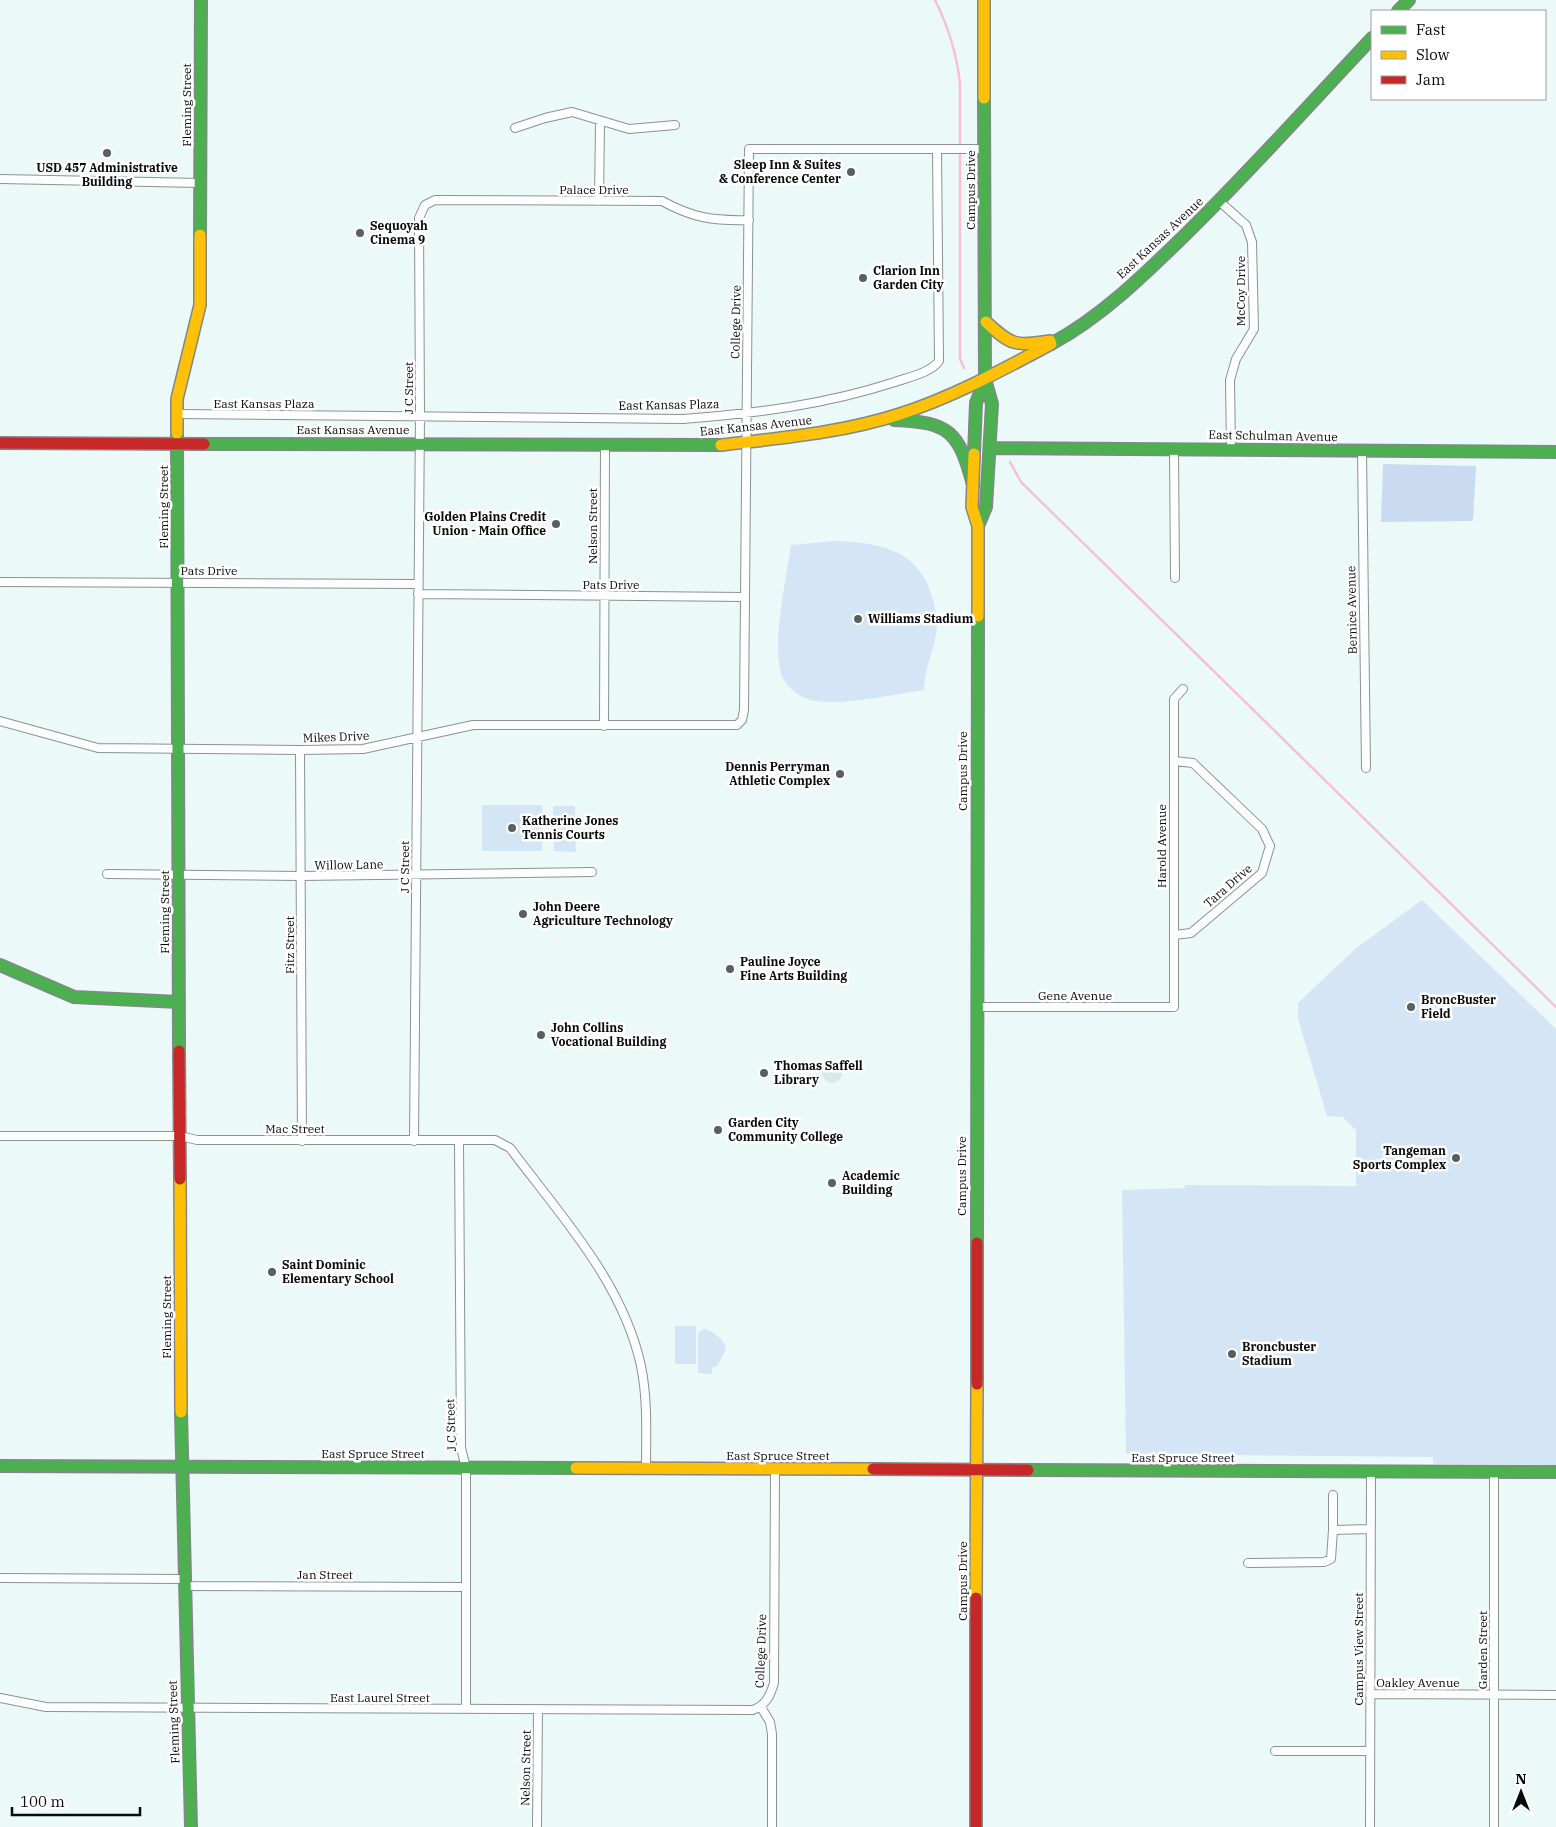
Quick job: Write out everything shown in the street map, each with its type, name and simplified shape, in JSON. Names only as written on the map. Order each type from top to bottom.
[{"type":"street","name":"Fleming Street","points":[[191,1827],[181,1467],[177,399],[200,305],[201,0]]},
{"type":"street","name":"Campus Drive","points":[[978,526],[986,507],[992,404],[985,379],[986,322],[978,149],[983,0]]},
{"type":"street","points":[[1399,10],[1409,0]]},
{"type":"street","name":"East Kansas Avenue","points":[[0,443],[671,447],[746,444],[817,434],[900,414],[985,379],[1076,330],[1146,273],[1219,201],[1371,39]]},
{"type":"street","points":[[515,128],[545,118],[572,112],[600,122],[629,129],[675,125]]},
{"type":"street","points":[[599,201],[600,122]]},
{"type":"street","name":"College Drive","points":[[734,726],[742,720],[744,710],[748,149],[978,149]]},
{"type":"street","name":"East Kansas Plaza","points":[[177,414],[683,419],[746,414],[818,404],[908,378],[934,367],[939,361],[938,149]]},
{"type":"street","points":[[0,179],[200,183]]},
{"type":"street","name":"Palace Drive","points":[[435,200],[662,201],[701,218],[716,221],[748,220]]},
{"type":"street","name":"J C Street","points":[[414,1141],[418,444],[420,416],[419,218],[425,205],[435,200]]},
{"type":"street","name":"McCoy Drive","points":[[1219,201],[1246,225],[1252,242],[1254,329],[1236,359],[1230,380],[1230,450]]},
{"type":"street","points":[[986,322],[1010,344],[1022,346],[1058,340]]},
{"type":"street","name":"Campus Drive","points":[[976,1827],[978,526],[972,507],[976,403],[985,379]]},
{"type":"street","points":[[879,420],[927,420],[950,433],[961,445],[973,485]]},
{"type":"street","name":"Nelson Street","points":[[604,726],[605,446]]},
{"type":"street","name":"East Schulman Avenue","points":[[990,448],[1556,452]]},
{"type":"street","points":[[1174,449],[1175,578]]},
{"type":"street","name":"Bernice Avenue","points":[[1362,451],[1366,768]]},
{"type":"street","name":"Pats Drive","points":[[0,582],[418,584]]},
{"type":"street","name":"Pats Drive","points":[[418,594],[745,597]]},
{"type":"street","name":"Harold Avenue","points":[[1174,1007],[1174,699],[1183,689]]},
{"type":"street","name":"Mikes Drive","points":[[0,721],[98,748],[300,750],[363,749],[473,725],[734,726]]},
{"type":"street","name":"Fitz Street","points":[[300,750],[302,1141]]},
{"type":"street","name":"Tara Drive","points":[[1174,761],[1194,763],[1262,829],[1270,846],[1262,873],[1192,932],[1174,935]]},
{"type":"street","name":"Willow Lane","points":[[107,874],[301,876],[592,872]]},
{"type":"street","points":[[0,965],[46,983],[74,997],[180,1002]]},
{"type":"street","name":"Gene Avenue","points":[[976,1007],[1174,1007]]},
{"type":"street","name":"Mac Street","points":[[0,1136],[180,1136],[198,1140],[302,1141],[495,1140],[510,1148],[576,1234],[609,1285],[632,1333],[644,1385],[646,1469]]},
{"type":"street","name":"J C Street","points":[[459,1141],[462,1448],[466,1468],[466,1709]]},
{"type":"street","name":"East Spruce Street","points":[[0,1466],[1556,1472]]},
{"type":"street","name":"College Drive","points":[[761,1707],[770,1697],[774,1683],[775,1470]]},
{"type":"street","name":"Campus View Street","points":[[1370,1827],[1371,1472]]},
{"type":"street","name":"Garden Street","points":[[1494,1472],[1494,1827]]},
{"type":"street","points":[[1248,1563],[1324,1562],[1331,1559],[1333,1553],[1333,1495]]},
{"type":"street","points":[[1333,1530],[1370,1529]]},
{"type":"street","name":"Jan Street","points":[[0,1578],[466,1588]]},
{"type":"street","name":"Oakley Avenue","points":[[1370,1694],[1556,1695]]},
{"type":"street","name":"East Laurel Street","points":[[0,1698],[46,1707],[188,1709],[744,1711],[761,1707]]},
{"type":"street","points":[[761,1707],[770,1722],[772,1734],[772,1827]]},
{"type":"street","name":"Nelson Street","points":[[537,1827],[538,1710]]},
{"type":"street","points":[[1275,1751],[1370,1751]]},
{"type":"shaded area","points":[[1383,464],[1476,466],[1473,521],[1381,522]]},
{"type":"shaded area","name":"Williams Stadium","points":[[834,541],[884,547],[898,553],[910,561],[929,586],[937,623],[935,641],[925,675],[924,690],[851,701],[822,702],[799,695],[784,680],[778,653],[780,614],[791,545]]},
{"type":"shaded area","name":"Katherine Jones Tennis Courts","points":[[482,805],[542,805],[542,851],[482,851]]},
{"type":"shaded area","points":[[553,806],[575,806],[576,852],[554,851]]},
{"type":"shaded area","name":"Tangeman Sports Complex","points":[[1422,900],[1556,1029],[1556,1465],[1433,1464],[1433,1457],[1126,1454],[1122,1190],[1185,1188],[1185,1185],[1356,1186],[1356,1130],[1343,1117],[1327,1116],[1298,1019],[1298,1003],[1355,949]]},
{"type":"shaded area","points":[[832,1063],[839,1066],[842,1073],[839,1080],[832,1083],[825,1080],[822,1073],[825,1066]]},
{"type":"shaded area","points":[[675,1326],[696,1326],[696,1364],[675,1364]]},
{"type":"shaded area","points":[[704,1329],[718,1336],[726,1350],[717,1366],[712,1368],[712,1374],[698,1373],[698,1333]]},
{"type":"waterway","points":[[935,0],[951,41],[957,62],[960,84],[960,359],[964,368]]},
{"type":"waterway","points":[[1010,462],[1021,482],[1556,1007]]},
{"type":"traffic: fast","points":[[200,235],[201,0]]},
{"type":"traffic: fast","points":[[1399,10],[1409,0]]},
{"type":"traffic: fast","points":[[1051,344],[1106,307],[1157,262],[1236,184],[1371,39]]},
{"type":"traffic: fast","points":[[978,526],[986,507],[992,404],[985,379],[984,98]]},
{"type":"traffic: fast","points":[[974,454],[976,403],[985,379]]},
{"type":"traffic: fast","points":[[894,420],[928,424],[940,427],[949,433],[963,453],[973,485]]},
{"type":"traffic: fast","points":[[177,433],[179,1051]]},
{"type":"traffic: fast","points":[[204,444],[721,445]]},
{"type":"traffic: fast","points":[[990,448],[1556,452]]},
{"type":"traffic: fast","points":[[977,1243],[978,616]]},
{"type":"traffic: fast","points":[[0,965],[74,997],[179,1002]]},
{"type":"traffic: fast","points":[[181,1412],[191,1827]]},
{"type":"traffic: fast","points":[[0,1466],[576,1468]]},
{"type":"traffic: fast","points":[[1028,1470],[1556,1472]]},
{"type":"traffic: slow","points":[[984,0],[984,98]]},
{"type":"traffic: slow","points":[[177,433],[177,399],[200,305],[200,235]]},
{"type":"traffic: slow","points":[[986,322],[1008,340],[1021,344],[1050,341]]},
{"type":"traffic: slow","points":[[721,445],[834,430],[900,414],[958,391],[1051,344]]},
{"type":"traffic: slow","points":[[974,454],[972,507],[978,526],[978,616]]},
{"type":"traffic: slow","points":[[180,1179],[181,1412]]},
{"type":"traffic: slow","points":[[976,1598],[977,1384]]},
{"type":"traffic: slow","points":[[576,1468],[873,1469]]},
{"type":"traffic: jam","points":[[0,443],[204,444]]},
{"type":"traffic: jam","points":[[179,1051],[180,1179]]},
{"type":"traffic: jam","points":[[977,1243],[977,1384]]},
{"type":"traffic: jam","points":[[873,1469],[1028,1470]]},
{"type":"traffic: jam","points":[[976,1598],[976,1827]]},
{"type":"place","name":"USD 457 Administrative Building","points":[[107,153]]},
{"type":"place","name":"Sleep Inn & Suites & Conference Center","points":[[851,172]]},
{"type":"place","name":"Sequoyah Cinema 9","points":[[360,233]]},
{"type":"place","name":"Clarion Inn Garden City","points":[[863,278]]},
{"type":"place","name":"Golden Plains Credit Union - Main Office","points":[[556,524]]},
{"type":"place","name":"Williams Stadium","points":[[858,619]]},
{"type":"place","name":"Dennis Perryman Athletic Complex","points":[[840,774]]},
{"type":"place","name":"Katherine Jones Tennis Courts","points":[[512,828]]},
{"type":"place","name":"John Deere Agriculture Technology","points":[[523,914]]},
{"type":"place","name":"Pauline Joyce Fine Arts Building","points":[[730,969]]},
{"type":"place","name":"BroncBuster Field","points":[[1411,1007]]},
{"type":"place","name":"John Collins Vocational Building","points":[[541,1035]]},
{"type":"place","name":"Thomas Saffell Library","points":[[764,1073]]},
{"type":"place","name":"Garden City Community College","points":[[718,1130]]},
{"type":"place","name":"Tangeman Sports Complex","points":[[1456,1158]]},
{"type":"place","name":"Academic Building","points":[[832,1183]]},
{"type":"place","name":"Saint Dominic Elementary School","points":[[272,1272]]},
{"type":"place","name":"Broncbuster Stadium","points":[[1232,1354]]}]
